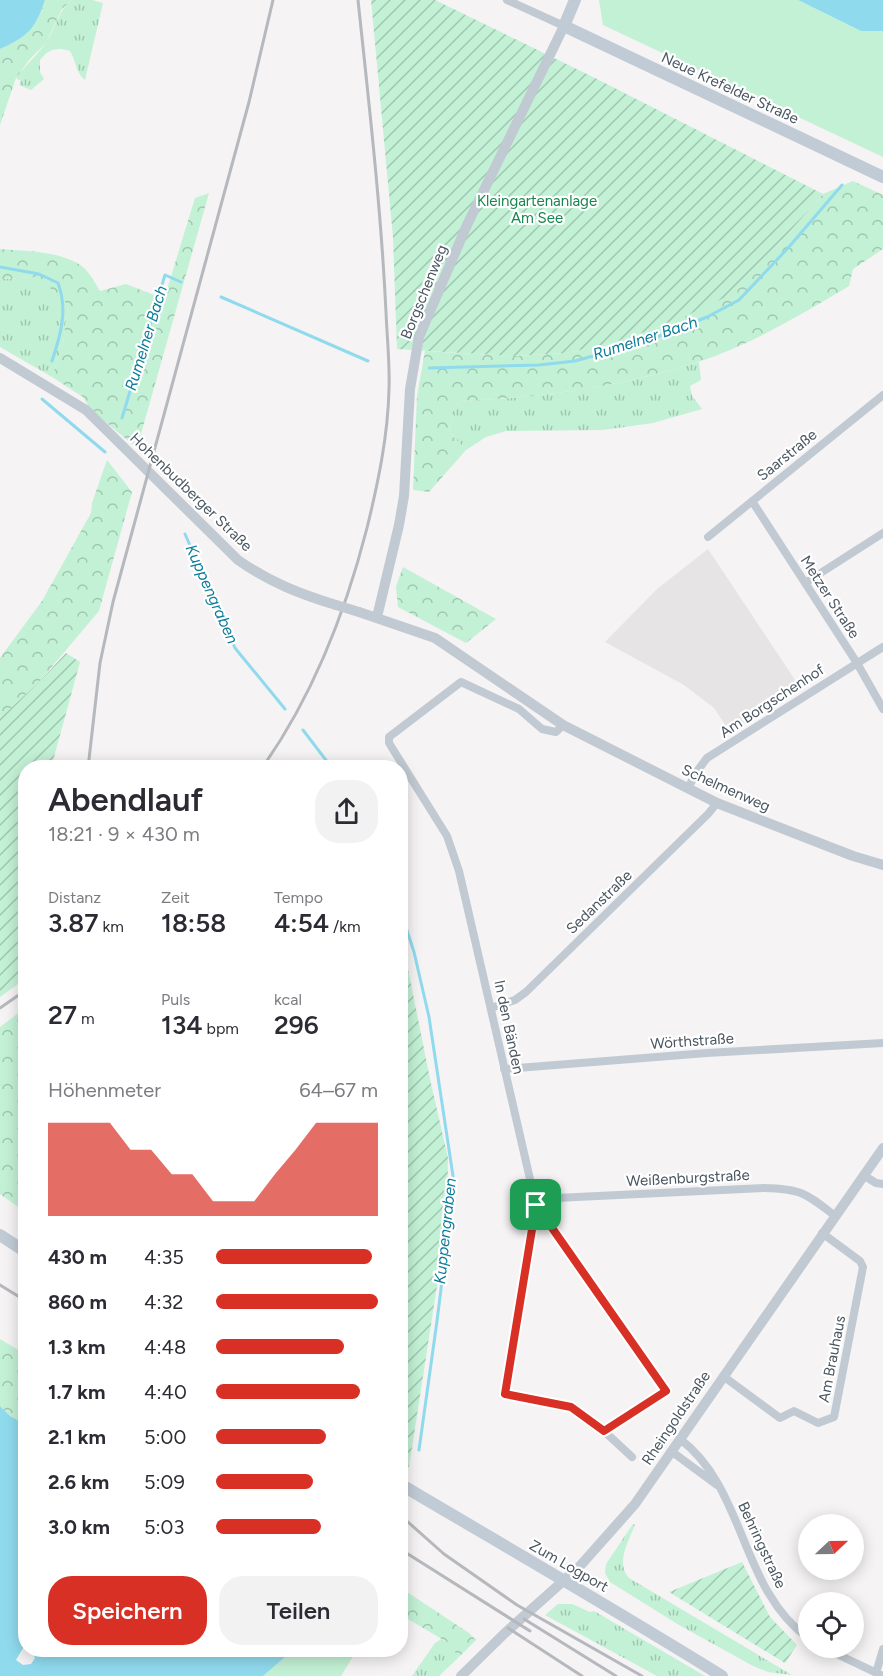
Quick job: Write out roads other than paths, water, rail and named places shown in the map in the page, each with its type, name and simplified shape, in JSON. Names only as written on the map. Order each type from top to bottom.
[{"type":"main road","name":"Borgschenweg","points":[[564,26],[575,0]]},
{"type":"main road","name":"Neue Krefelder Straße","points":[[564,26],[883,177]]},
{"type":"main road","points":[[0,1235],[18,1247]]},
{"type":"main road","name":"Zum Logport","points":[[408,1489],[722,1676]]},
{"type":"street","points":[[507,0],[564,26]]},
{"type":"street","name":"Borgschenweg","points":[[377,617],[404,496],[410,389],[419,338],[467,225],[564,26]]},
{"type":"street","name":"Hohenbudberger Straße","points":[[0,357],[86,410],[229,552],[245,565],[286,588],[377,617]]},
{"type":"street","name":"Saarstraße","points":[[708,537],[883,395]]},
{"type":"street","name":"Metzer Straße","points":[[752,501],[883,709]]},
{"type":"street","points":[[805,583],[883,533]]},
{"type":"street","name":"Schelmenweg","points":[[377,617],[435,638],[563,725],[717,803],[853,856],[883,865]]},
{"type":"street","name":"Am Borgschenhof","points":[[688,788],[707,758],[883,647]]},
{"type":"street","name":"Schelmenweg","points":[[461,682],[519,709],[542,729],[556,732],[563,725]]},
{"type":"street","name":"In den Bänden","points":[[400,760],[389,743],[389,737],[461,682]]},
{"type":"street","name":"In den Bänden","points":[[408,773],[447,836],[459,871],[536,1205],[666,1391],[604,1431]]},
{"type":"street","name":"Sedanstraße","points":[[491,1008],[515,1000],[526,992],[717,803]]},
{"type":"street","name":"Wörthstraße","points":[[504,1069],[707,1053],[883,1043]]},
{"type":"street","name":"Rheingoldstraße","points":[[461,1676],[564,1581],[635,1504],[834,1215],[883,1148]]},
{"type":"street","points":[[863,1175],[876,1183],[883,1184]]},
{"type":"street","name":"Weißenburgstraße","points":[[536,1205],[556,1198],[764,1188],[788,1189],[805,1193],[834,1215]]},
{"type":"street","points":[[536,1205],[505,1394],[571,1407],[604,1431],[632,1457]]},
{"type":"street","name":"Am Brauhaus","points":[[723,1376],[780,1418],[794,1411],[818,1423],[834,1417],[863,1267],[860,1261],[822,1233]]},
{"type":"street","name":"Behringstraße","points":[[680,1439],[695,1450],[710,1468],[766,1590],[798,1629]]},
{"type":"street","name":"Behringstraße","points":[[671,1451],[720,1487]]},
{"type":"street","points":[[845,1658],[879,1674],[883,1649]]},
{"type":"water","points":[[0,0],[45,0],[38,18],[29,31],[0,49]]},
{"type":"water","points":[[798,0],[883,0],[883,31],[861,31]]},
{"type":"water","points":[[0,1406],[18,1420],[18,1657],[16,1660],[23,1665],[31,1664],[35,1657],[285,1657],[263,1676],[0,1676]]},
{"type":"waterway","name":"Rumelner Bach","points":[[429,368],[539,365],[575,361],[644,342],[707,317],[739,300],[788,248],[842,185]]},
{"type":"waterway","points":[[0,267],[39,274],[58,283],[63,312],[52,361]]},
{"type":"waterway","name":"Rumelner Bach","points":[[122,418],[165,275],[181,282]]},
{"type":"waterway","name":"Rumelner Bach","points":[[221,297],[368,361]]},
{"type":"waterway","points":[[42,399],[105,452]]},
{"type":"waterway","name":"Kuppengraben","points":[[185,534],[235,648],[285,709]]},
{"type":"waterway","name":"Kuppengraben","points":[[303,730],[326,760]]},
{"type":"waterway","name":"Kuppengraben","points":[[408,934],[429,1017],[453,1176],[450,1217],[419,1450]]},
{"type":"railway","points":[[89,760],[100,663],[113,602],[249,102],[273,0]]},
{"type":"railway","points":[[267,760],[312,683],[338,623],[367,528],[379,477],[384,442],[389,380],[384,273],[358,0]]},
{"type":"railway","points":[[0,1008],[18,996]]},
{"type":"railway","points":[[0,1285],[18,1296]]},
{"type":"railway","points":[[408,1522],[444,1554],[517,1605],[642,1676]]},
{"type":"railway","points":[[408,1554],[530,1631]]},
{"type":"railway","points":[[524,1619],[616,1676]]},
{"type":"railway","points":[[508,1628],[582,1676]]},
{"type":"park label","name":"Kleingartenanlage Am See","points":[[537,210]]}]
